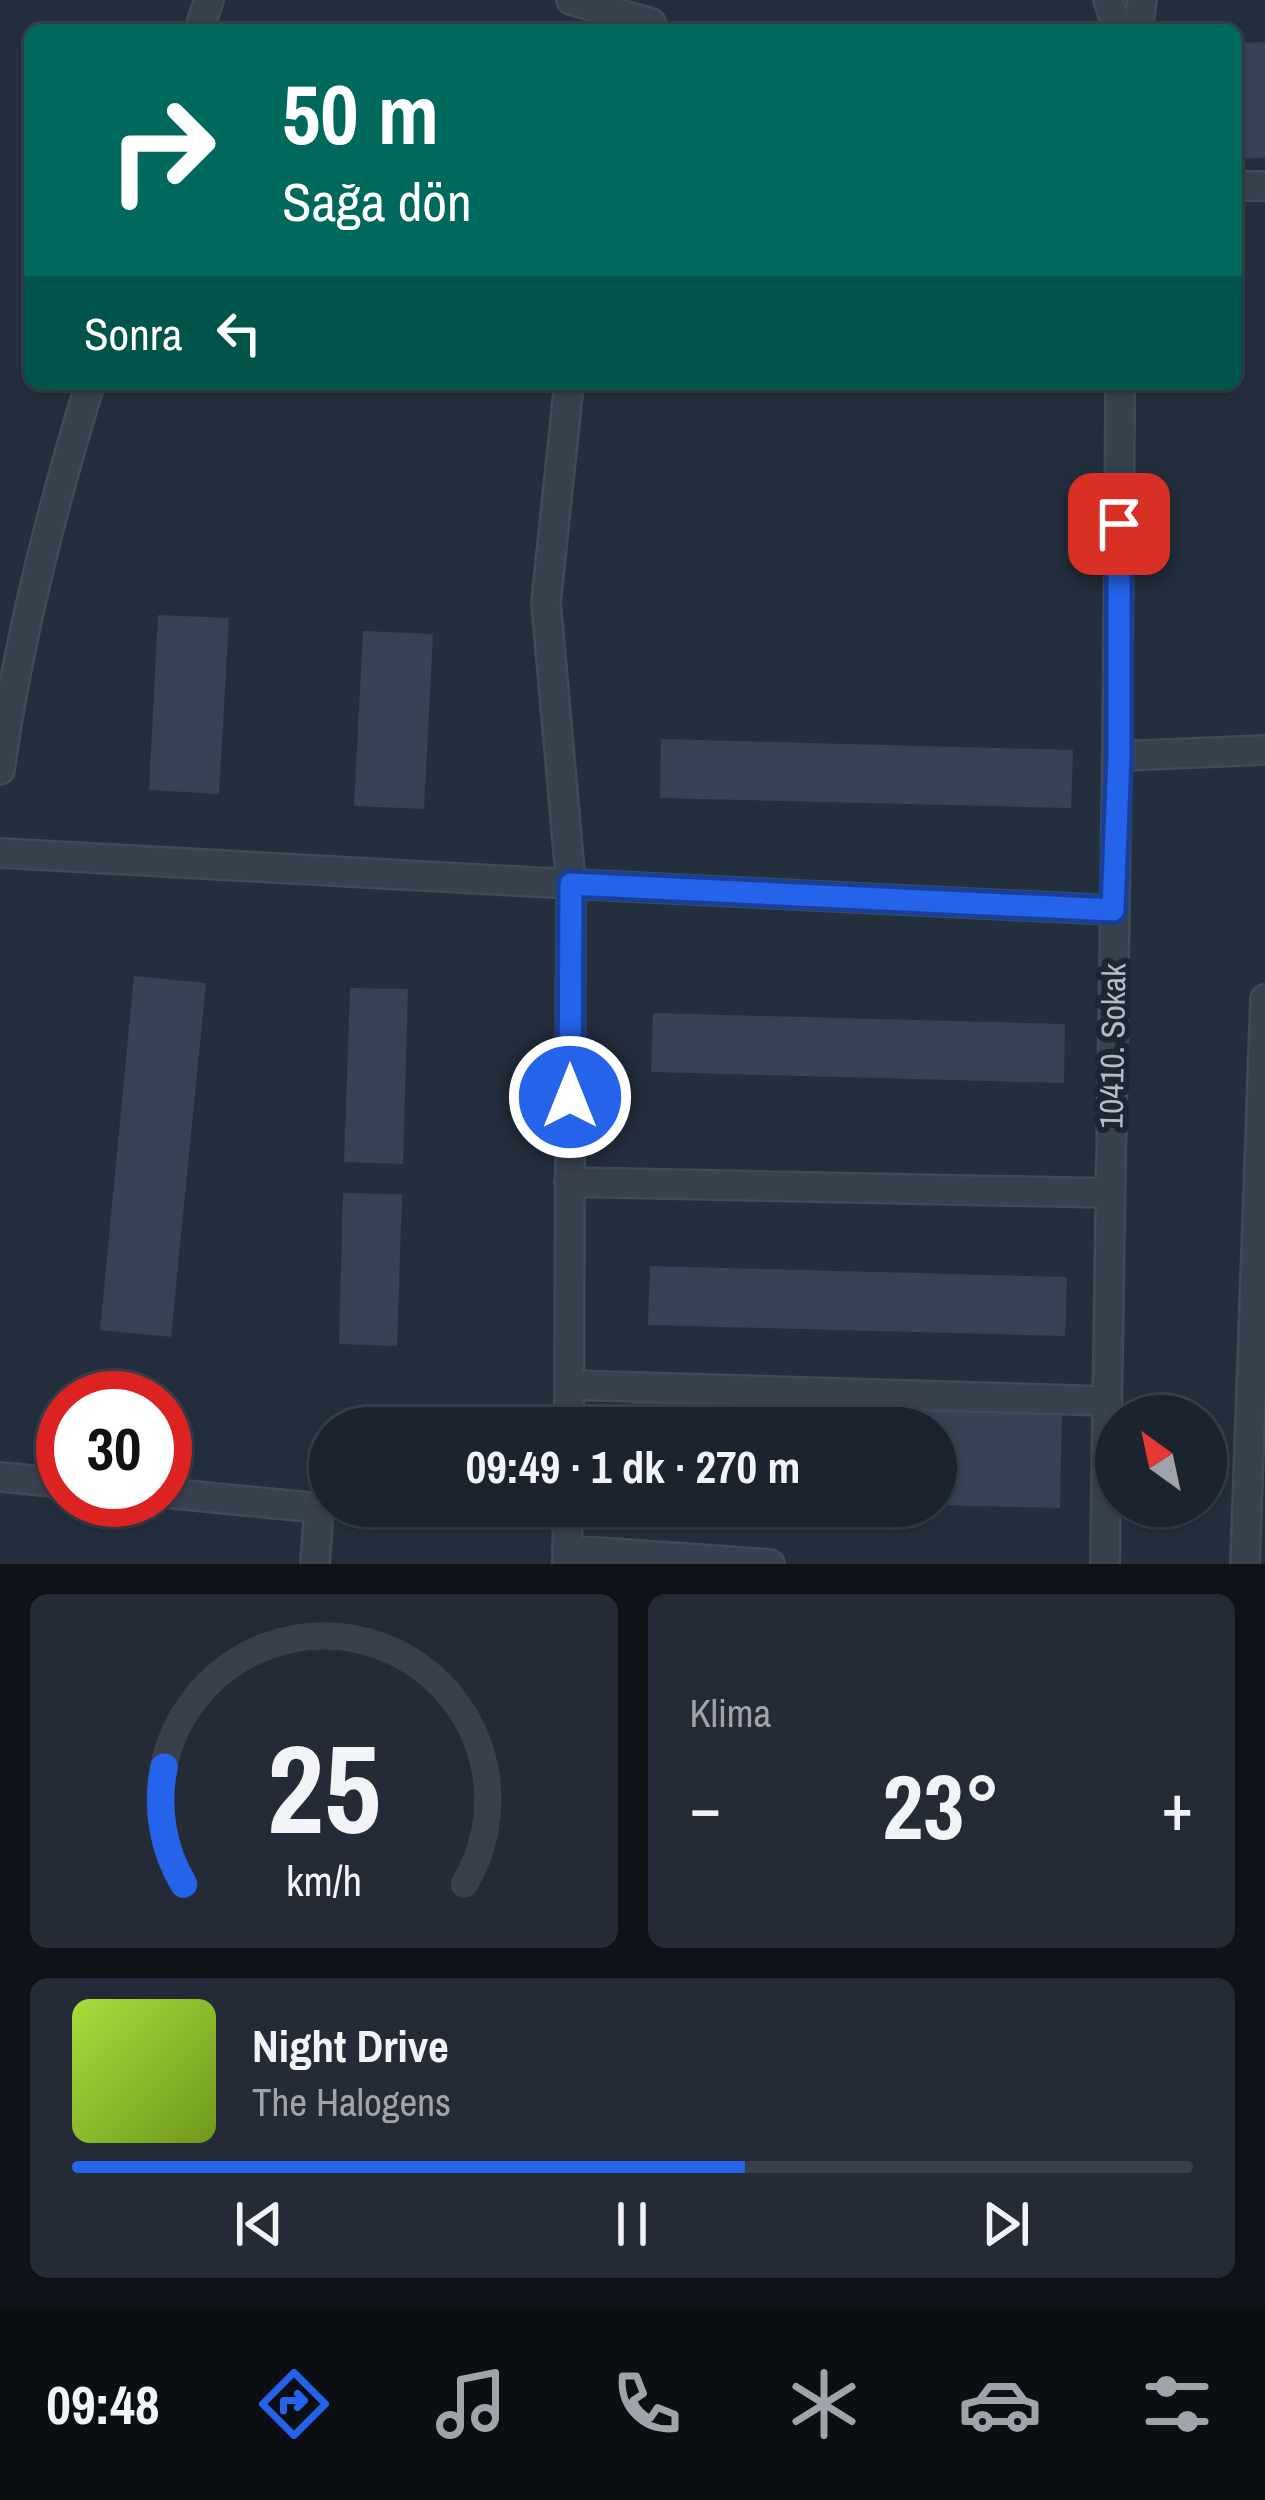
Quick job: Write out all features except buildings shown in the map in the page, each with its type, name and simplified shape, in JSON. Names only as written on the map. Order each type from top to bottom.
[{"type":"street","points":[[571,0],[652,18]]},
{"type":"street","points":[[0,770],[11,688],[43,549],[88,390]]},
{"type":"street","points":[[568,390],[547,602],[571,884],[569,1407]]},
{"type":"street","name":"10410. Sokak","points":[[1107,1395],[1119,756],[1120,390]]},
{"type":"street","points":[[1119,756],[1265,750]]},
{"type":"street","points":[[0,853],[1113,910]]},
{"type":"street","points":[[1245,1564],[1265,999]]},
{"type":"street","points":[[569,1182],[1110,1193]]},
{"type":"street","points":[[569,1385],[1095,1401]]},
{"type":"street","points":[[0,1478],[36,1481]]},
{"type":"street","points":[[192,1496],[319,1508],[315,1564]]},
{"type":"street","points":[[568,1527],[567,1557],[770,1564]]},
{"type":"street","name":"10410. Sokak","points":[[1106,1527],[1106,1564]]},
{"type":"route","points":[[570,1097],[571,884],[1113,910],[1119,756],[1119,524]]}]
